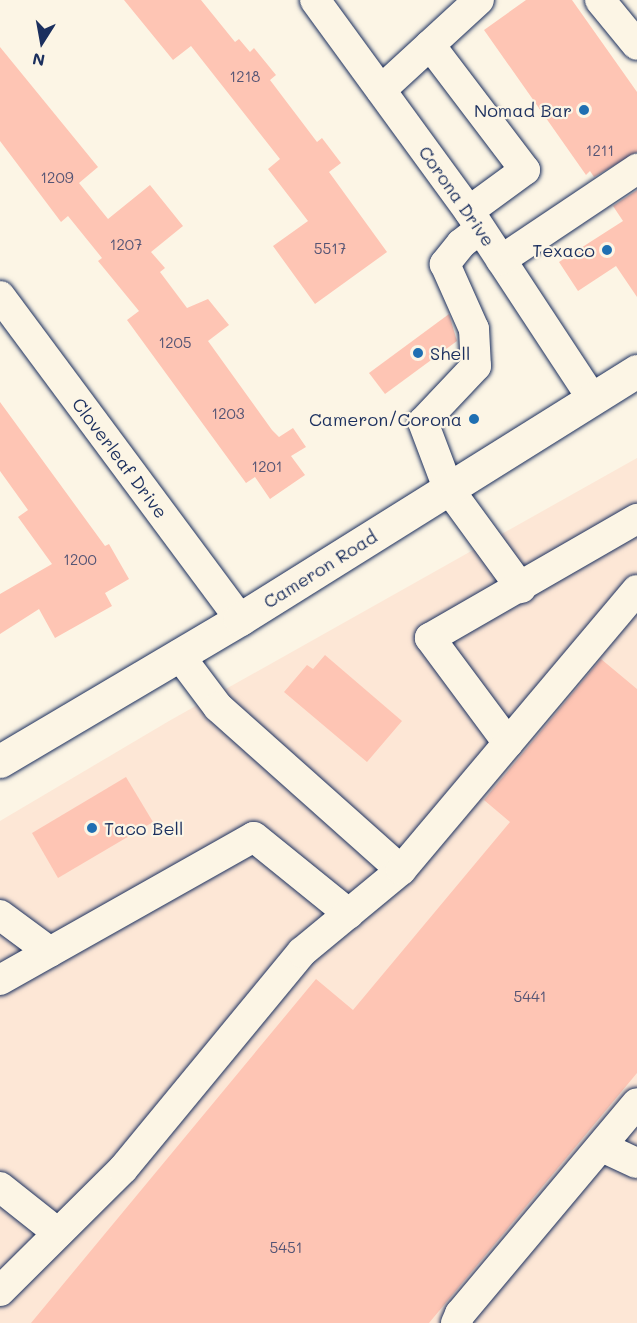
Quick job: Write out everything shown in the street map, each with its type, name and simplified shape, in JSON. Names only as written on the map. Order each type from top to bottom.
[{"type":"main road","name":"Cameron Road","points":[[0,761],[240,619],[637,371]]},
{"type":"street","name":"Corona Drive","points":[[315,0],[475,220],[592,398]]},
{"type":"street","points":[[381,90],[479,0]]},
{"type":"street","points":[[600,0],[637,45]]},
{"type":"street","points":[[430,45],[525,170],[475,220],[446,264],[474,329],[476,366],[423,422],[448,488],[521,588]]},
{"type":"street","points":[[501,260],[637,169]]},
{"type":"street","name":"Cloverleaf Drive","points":[[0,296],[240,619]]},
{"type":"street","points":[[508,743],[430,638],[521,588],[637,519]]},
{"type":"street","points":[[0,1291],[123,1169],[302,952],[401,870],[637,590]]},
{"type":"street","points":[[179,655],[218,708],[401,870]]},
{"type":"street","points":[[0,980],[254,837],[349,914]]},
{"type":"street","points":[[0,915],[50,952]]},
{"type":"street","points":[[456,1323],[637,1103]]},
{"type":"street","points":[[602,1147],[637,1163]]},
{"type":"street","points":[[0,1187],[58,1233]]},
{"type":"shaded area","points":[[637,458],[637,1323],[0,1323],[0,821],[169,721]]},
{"type":"building","points":[[124,0],[201,0],[235,42],[239,39],[250,52],[254,48],[276,75],[270,80],[317,142],[322,138],[341,163],[329,172],[387,252],[315,304],[273,246],[308,221],[268,169],[280,159],[191,46],[173,60]]},
{"type":"building","points":[[526,0],[572,0],[637,92],[637,152],[594,177],[590,171],[586,175],[484,30]]},
{"type":"building","points":[[0,47],[98,167],[79,183],[108,219],[150,185],[183,226],[151,252],[165,268],[160,272],[187,308],[208,299],[229,325],[208,341],[272,430],[279,437],[293,428],[306,447],[291,456],[305,475],[270,499],[255,477],[246,483],[127,320],[139,311],[98,261],[102,258],[68,216],[61,222],[0,141]]},
{"type":"building","name":"Texaco","points":[[637,190],[637,297],[616,266],[578,291],[559,262],[623,221],[613,206]]},
{"type":"building","name":"Shell","points":[[449,314],[457,341],[385,394],[369,373]]},
{"type":"building","points":[[0,402],[105,546],[109,544],[129,579],[105,593],[112,606],[55,638],[39,609],[0,634],[0,594],[52,564],[18,517],[28,510],[0,471]]},
{"type":"building","points":[[325,655],[402,721],[367,762],[284,692],[307,665],[313,669]]},
{"type":"building","points":[[601,659],[637,689],[637,1073],[429,1323],[31,1323],[316,979],[353,1010],[510,822],[484,800]]},
{"type":"building","name":"Taco Bell","points":[[126,777],[153,822],[58,878],[32,833]]},
{"type":"place","name":"Nomad Bar","points":[[584,110]]},
{"type":"place","name":"Texaco","points":[[607,250]]},
{"type":"place","name":"Shell","points":[[418,353]]},
{"type":"place","name":"Cameron/Corona","points":[[474,419]]},
{"type":"place","name":"Taco Bell","points":[[92,828]]}]
